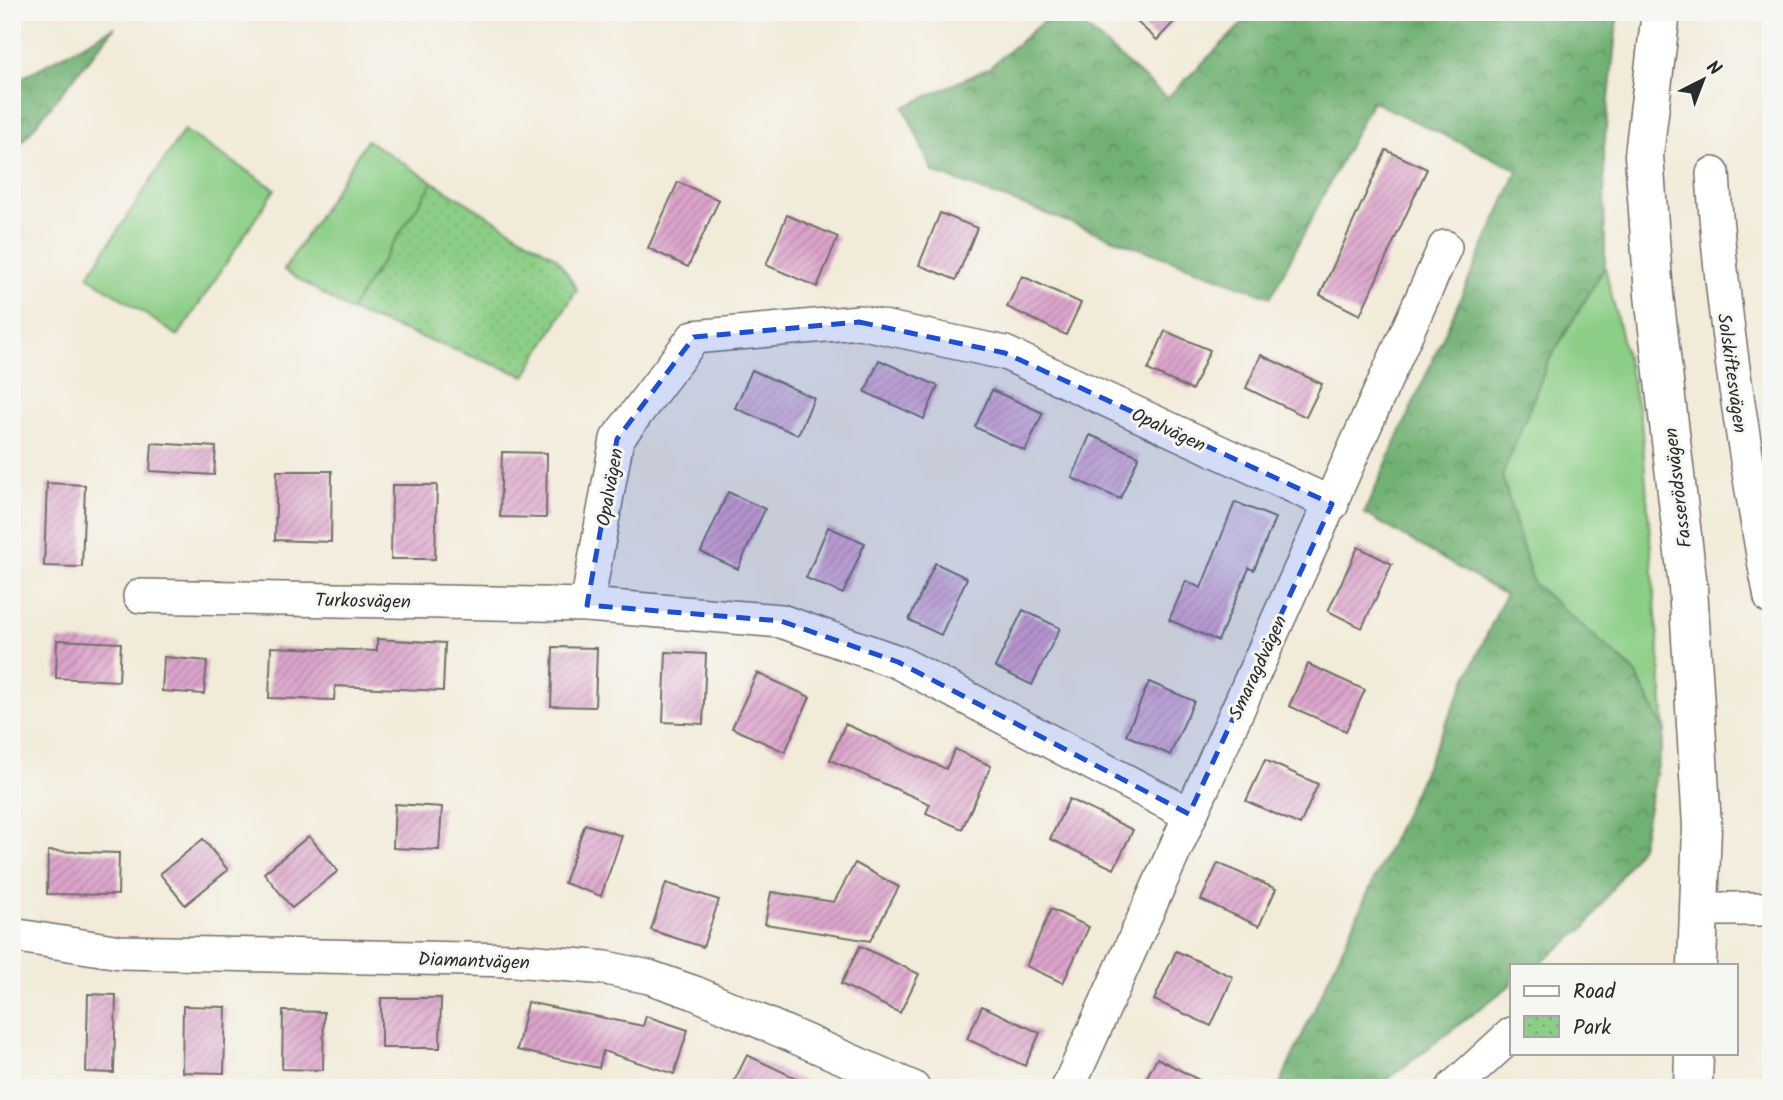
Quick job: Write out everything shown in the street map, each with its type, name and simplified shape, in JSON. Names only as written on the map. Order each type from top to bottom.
[{"type":"street","name":"Fasserödsvägen","points":[[1661,12],[1644,155],[1654,295],[1688,587],[1702,827],[1697,964]]},
{"type":"street","name":"Solskiftesvägen","points":[[1713,174],[1718,265],[1734,392],[1769,576]]},
{"type":"street","name":"Smaragdvägen","points":[[1068,1088],[1446,247]]},
{"type":"street","name":"Opalvägen","points":[[587,605],[617,439],[694,337],[859,322],[1005,353],[1332,505]]},
{"type":"street","name":"Turkosvägen","points":[[139,596],[587,605]]},
{"type":"street","points":[[587,605],[781,621],[898,662],[1189,814]]},
{"type":"street","points":[[1701,909],[1771,909]]},
{"type":"street","name":"Diamantvägen","points":[[12,935],[120,952],[505,960],[606,968],[649,977],[695,993],[913,1088]]},
{"type":"street","points":[[1454,1088],[1510,1036]]},
{"type":"street","points":[[1693,1088],[1694,1054]]},
{"type":"highlighted area","points":[[859,322],[1005,353],[1332,504],[1189,814],[898,662],[781,621],[587,605],[617,439],[694,337]]},
{"type":"green space","points":[[1054,12],[1068,12],[1167,98],[1254,12],[1618,12],[1604,148],[1605,267],[1548,362],[1502,476],[1533,583],[1635,672],[1665,731],[1641,846],[1586,927],[1538,964],[1510,964],[1510,986],[1376,1088],[1278,1088],[1505,595],[1364,513],[1518,170],[1372,101],[1271,297],[933,172],[904,107],[989,68]]},
{"type":"green space","points":[[115,27],[12,154],[12,83]]},
{"type":"green space","points":[[184,130],[275,189],[178,336],[88,276]]},
{"type":"green space","points":[[367,140],[433,182],[350,311],[284,270]]},
{"type":"green space","points":[[433,182],[557,258],[577,289],[525,376],[350,311]]},
{"type":"green space","points":[[1605,267],[1641,420],[1665,731],[1635,672],[1533,583],[1502,476],[1548,362]]},
{"type":"green space","points":[[1771,952],[1771,1088],[1762,1088]]},
{"type":"building","points":[[1126,12],[1183,12],[1157,40]]},
{"type":"building","points":[[1386,150],[1427,169],[1360,315],[1320,295]]},
{"type":"building","points":[[678,182],[719,200],[688,267],[648,248]]},
{"type":"building","points":[[940,213],[977,228],[956,280],[919,265]]},
{"type":"building","points":[[787,215],[838,237],[817,287],[766,265]]},
{"type":"building","points":[[1022,276],[1081,303],[1066,335],[1007,307]]},
{"type":"building","points":[[1165,331],[1210,350],[1192,390],[1148,370]]},
{"type":"building","points":[[1261,355],[1322,384],[1306,417],[1246,388]]},
{"type":"building","points":[[879,360],[938,386],[924,419],[865,392]]},
{"type":"building","points":[[752,370],[814,398],[798,435],[735,408]]},
{"type":"building","points":[[992,390],[1043,413],[1025,451],[975,427]]},
{"type":"building","points":[[1090,435],[1139,456],[1120,499],[1072,478]]},
{"type":"building","points":[[152,443],[216,447],[214,475],[150,471]]},
{"type":"building","points":[[502,452],[547,453],[546,518],[500,517]]},
{"type":"building","points":[[277,471],[332,471],[331,542],[275,540]]},
{"type":"building","points":[[47,483],[85,485],[82,567],[44,566]]},
{"type":"building","points":[[392,485],[437,485],[435,559],[391,559]]},
{"type":"building","points":[[728,492],[765,509],[738,569],[701,552]]},
{"type":"building","points":[[1235,502],[1275,518],[1254,570],[1249,568],[1218,641],[1169,620],[1186,581],[1201,588]]},
{"type":"building","points":[[828,527],[865,543],[843,594],[806,578]]},
{"type":"building","points":[[1358,547],[1392,564],[1362,628],[1328,611]]},
{"type":"building","points":[[935,563],[967,578],[941,635],[909,620]]},
{"type":"building","points":[[1023,610],[1060,628],[1032,685],[995,667]]},
{"type":"building","points":[[377,639],[445,643],[443,691],[335,686],[334,700],[269,698],[271,647],[377,651]]},
{"type":"building","points":[[57,640],[121,643],[119,681],[56,678]]},
{"type":"building","points":[[553,647],[597,648],[595,707],[551,706]]},
{"type":"building","points":[[666,652],[706,654],[703,724],[663,722]]},
{"type":"building","points":[[164,657],[207,661],[204,694],[162,691]]},
{"type":"building","points":[[1308,664],[1365,690],[1346,731],[1289,706]]},
{"type":"building","points":[[757,673],[810,697],[785,752],[732,728]]},
{"type":"building","points":[[1149,682],[1194,701],[1170,755],[1126,735]]},
{"type":"building","points":[[845,724],[946,769],[955,749],[991,766],[962,829],[926,813],[930,804],[830,760]]},
{"type":"building","points":[[1265,760],[1318,784],[1300,825],[1246,801]]},
{"type":"building","points":[[1069,799],[1133,830],[1114,869],[1050,839]]},
{"type":"building","points":[[395,804],[442,807],[439,850],[393,848]]},
{"type":"building","points":[[585,824],[622,836],[601,896],[564,883]]},
{"type":"building","points":[[309,836],[338,871],[292,908],[264,873]]},
{"type":"building","points":[[203,839],[228,870],[185,905],[160,874]]},
{"type":"building","points":[[48,851],[119,853],[118,895],[47,894]]},
{"type":"building","points":[[855,863],[899,887],[870,941],[765,924],[771,892],[834,902]]},
{"type":"building","points":[[1218,863],[1276,889],[1259,926],[1201,900]]},
{"type":"building","points":[[666,883],[719,900],[703,947],[651,930]]},
{"type":"building","points":[[1051,909],[1089,927],[1063,983],[1026,966]]},
{"type":"building","points":[[860,946],[919,974],[900,1013],[841,984]]},
{"type":"building","points":[[1176,951],[1233,977],[1211,1026],[1154,1000]]},
{"type":"building","points":[[88,994],[116,995],[114,1073],[86,1072]]},
{"type":"building","points":[[381,998],[441,998],[440,1048],[381,1048]]},
{"type":"building","points":[[527,1002],[643,1026],[646,1016],[688,1030],[674,1074],[603,1051],[599,1068],[517,1050]]},
{"type":"building","points":[[183,1006],[226,1007],[224,1073],[182,1072]]},
{"type":"building","points":[[982,1006],[1040,1033],[1025,1066],[967,1039]]},
{"type":"building","points":[[283,1011],[324,1012],[323,1070],[282,1069]]},
{"type":"building","points":[[747,1055],[817,1088],[731,1088]]},
{"type":"building","points":[[1157,1058],[1214,1088],[1141,1088]]}]
